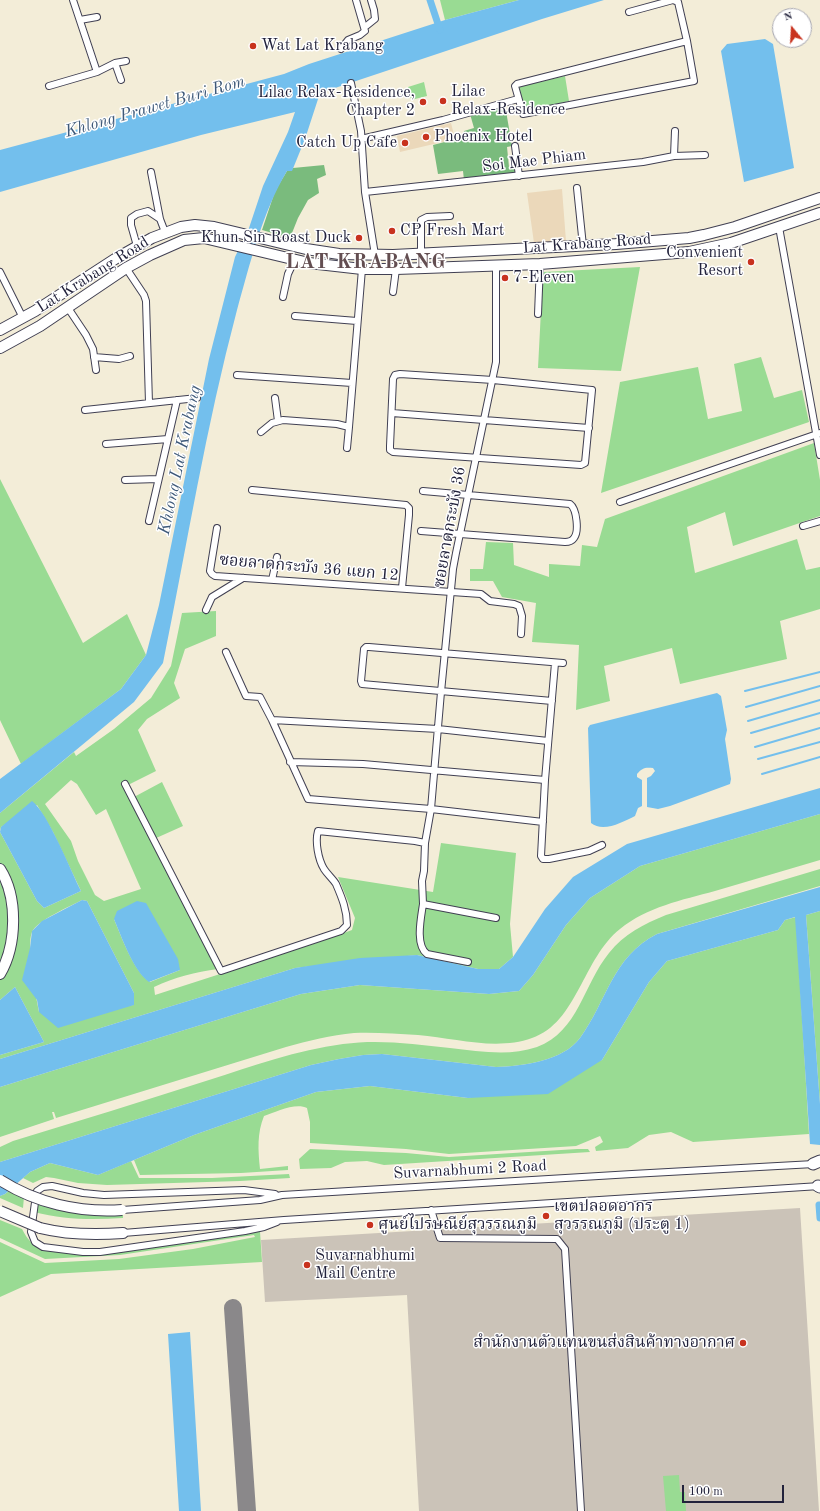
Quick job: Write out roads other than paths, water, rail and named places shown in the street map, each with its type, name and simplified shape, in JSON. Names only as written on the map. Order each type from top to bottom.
[{"type":"main road","name":"Lat Krabang Road","points":[[0,330],[23,318],[137,246],[165,232],[181,227],[195,225],[214,227],[290,245],[339,254],[421,254],[658,241],[704,235],[735,227],[820,198]]},
{"type":"main road","points":[[800,204],[806,218]]},
{"type":"main road","name":"Lat Krabang Road","points":[[0,348],[68,308],[126,268],[150,255],[184,240],[204,238],[324,265],[362,269],[396,269],[496,264],[540,264],[689,252],[731,243],[820,213]]},
{"type":"main road","points":[[496,250],[496,264]]},
{"type":"main road","points":[[0,869],[9,889],[13,908],[13,931],[10,948],[0,974]]},
{"type":"main road","points":[[0,1180],[12,1188],[28,1195],[63,1206],[94,1211],[122,1210]]},
{"type":"main road","points":[[0,1211],[40,1228]]},
{"type":"main road","points":[[0,1217],[19,1226],[76,1234],[92,1235],[124,1233]]},
{"type":"street","points":[[73,0],[97,72]]},
{"type":"street","points":[[356,0],[365,27]]},
{"type":"street","points":[[341,49],[348,40],[360,35],[364,31],[365,27],[375,19],[371,0]]},
{"type":"street","points":[[629,12],[675,0],[678,2],[687,41],[694,81],[524,114],[522,113],[518,99],[517,84],[687,41]]},
{"type":"street","points":[[80,20],[97,17]]},
{"type":"street","points":[[49,86],[97,72],[115,63],[126,61]]},
{"type":"street","points":[[115,63],[120,80]]},
{"type":"street","points":[[351,83],[361,139],[365,192],[375,255]]},
{"type":"street","points":[[361,139],[443,120],[518,99]]},
{"type":"street","points":[[674,156],[675,131]]},
{"type":"street","points":[[514,146],[519,176]]},
{"type":"street","name":"Soi Mae Phiam","points":[[365,192],[643,162],[674,156],[705,154]]},
{"type":"street","points":[[151,172],[160,219],[165,232]]},
{"type":"street","points":[[577,188],[583,246]]},
{"type":"street","points":[[137,246],[131,225],[131,218],[137,214],[148,211],[160,219]]},
{"type":"street","points":[[421,254],[421,220],[427,217],[450,216]]},
{"type":"street","points":[[779,227],[818,434],[820,455]]},
{"type":"street","points":[[283,297],[291,258]]},
{"type":"street","name":"ซอยลาดกระบัง 36","points":[[468,962],[427,954],[424,951],[420,941],[423,904],[421,890],[425,843],[431,809],[441,692],[456,553],[493,380],[497,353],[496,264]]},
{"type":"street","points":[[538,314],[540,264]]},
{"type":"street","points":[[126,268],[144,295],[146,301],[149,403]]},
{"type":"street","points":[[347,448],[362,269]]},
{"type":"street","points":[[393,292],[396,269]]},
{"type":"street","points":[[0,272],[23,318]]},
{"type":"street","points":[[68,308],[86,335],[93,349],[96,370]]},
{"type":"street","points":[[295,316],[357,321]]},
{"type":"street","points":[[94,357],[119,359],[130,356]]},
{"type":"street","points":[[237,375],[352,383]]},
{"type":"street","points":[[395,375],[493,380],[592,390],[585,463],[581,465],[476,458],[393,452],[390,450],[393,379],[395,375]]},
{"type":"street","points":[[85,410],[197,398]]},
{"type":"street","points":[[276,398],[278,421]]},
{"type":"street","points":[[149,521],[177,400]]},
{"type":"street","points":[[392,413],[589,428]]},
{"type":"street","points":[[260,432],[278,421],[337,424],[349,427]]},
{"type":"street","points":[[620,502],[818,434]]},
{"type":"street","points":[[106,444],[168,439]]},
{"type":"street","points":[[125,480],[158,479]]},
{"type":"street","points":[[252,490],[406,505],[409,515],[402,588]]},
{"type":"street","points":[[421,531],[565,542],[573,540],[575,537],[576,528],[575,509],[570,504],[423,491]]},
{"type":"street","points":[[803,526],[820,520]]},
{"type":"street","name":"ซอยลาดกระบัง 36 แยก 12","points":[[217,528],[210,571],[212,574],[244,578],[481,594],[490,601],[517,604],[521,609],[522,616],[521,634]]},
{"type":"street","points":[[272,580],[277,557]]},
{"type":"street","points":[[206,610],[212,597],[244,578]]},
{"type":"street","points":[[552,701],[362,684],[364,649],[366,647],[563,663]]},
{"type":"street","points":[[226,652],[246,696],[260,698],[272,720],[308,799],[431,809],[543,822]]},
{"type":"street","points":[[555,662],[545,780],[541,856],[543,859],[549,859],[589,850],[602,845]]},
{"type":"street","points":[[272,720],[438,729],[548,741]]},
{"type":"street","points":[[290,762],[363,764],[434,769],[545,780]]},
{"type":"street","points":[[126,784],[221,971],[341,931],[347,926],[347,915],[342,898],[334,882],[324,869],[320,856],[316,838],[318,831],[425,843]]},
{"type":"street","points":[[423,904],[496,918]]},
{"type":"street","name":"Suvarnabhumi 2 Road","points":[[122,1210],[260,1200],[282,1195],[818,1163]]},
{"type":"street","points":[[282,1195],[244,1190],[104,1195],[83,1193],[49,1186],[40,1189],[36,1195],[31,1232],[35,1242],[43,1247],[83,1252],[100,1252],[255,1230],[284,1220]]},
{"type":"street","points":[[124,1233],[431,1210],[819,1187]]},
{"type":"street","points":[[431,1210],[440,1238],[557,1239],[565,1249],[581,1511]]},
{"type":"water","points":[[519,0],[604,0],[542,19],[320,93],[305,139],[292,171],[287,171],[270,204],[252,257],[237,310],[206,442],[163,663],[134,702],[0,813],[0,779],[121,689],[146,655],[159,605],[209,359],[235,257],[249,228],[263,186],[288,132],[295,112],[201,135],[0,192],[0,150],[284,74],[309,64],[445,20]]},
{"type":"water","points":[[765,39],[772,43],[794,168],[744,182],[721,51],[727,44]]},
{"type":"water","points":[[717,693],[721,696],[727,730],[725,739],[731,779],[730,784],[670,806],[658,809],[647,807],[647,778],[655,771],[653,768],[644,768],[637,774],[637,777],[642,780],[642,806],[638,808],[635,816],[613,826],[607,827],[596,826],[591,823],[588,728],[590,725]]},
{"type":"water","points":[[820,788],[820,814],[640,866],[590,898],[566,925],[533,975],[519,991],[489,994],[360,985],[301,994],[0,1087],[0,1059],[295,968],[360,958],[417,955],[478,969],[499,969],[513,957],[545,909],[573,877],[627,844]]},
{"type":"water","points":[[32,801],[38,807],[52,829],[81,891],[44,908],[37,901],[0,832],[1,827]]},
{"type":"water","points":[[820,887],[820,911],[806,915],[820,1104],[820,1145],[810,1144],[795,917],[785,920],[778,930],[667,961],[649,982],[602,1060],[548,1094],[468,1098],[370,1086],[316,1092],[194,1135],[98,1175],[50,1163],[30,1172],[5,1194],[0,1196],[0,1162],[311,1065],[363,1055],[382,1054],[496,1067],[542,1061],[553,1057],[573,1046],[580,1038],[620,967],[642,944],[657,934]]},
{"type":"water","points":[[82,900],[87,901],[134,993],[134,1005],[58,1028],[39,1012],[37,1000],[22,980],[30,948],[32,931],[42,921]]},
{"type":"water","points":[[137,901],[146,903],[178,959],[180,970],[149,982],[143,977],[133,962],[114,919],[117,911]]},
{"type":"water","points":[[15,987],[44,1042],[0,1055],[0,1000]]},
{"type":"water","points":[[190,1332],[201,1511],[179,1511],[168,1334]]},
{"type":"waterway","points":[[430,0],[440,30]]},
{"type":"waterway","points":[[745,691],[820,672]]},
{"type":"waterway","points":[[746,707],[820,686]]},
{"type":"waterway","points":[[748,721],[820,700]]},
{"type":"waterway","points":[[751,733],[820,713]]},
{"type":"waterway","points":[[755,747],[820,728]]},
{"type":"waterway","points":[[758,759],[820,742]]},
{"type":"waterway","points":[[762,774],[820,757]]},
{"type":"waterway","points":[[819,1205],[820,1218]]},
{"type":"place","name":"Wat Lat Krabang","points":[[253,46]]},
{"type":"place","name":"Lilac Relax-Residence","points":[[443,101]]},
{"type":"place","name":"Lilac Relax-Residence, Chapter 2","points":[[423,102]]},
{"type":"place","name":"Phoenix Hotel","points":[[426,137]]},
{"type":"place","name":"Catch Up Cafe","points":[[405,143]]},
{"type":"place","name":"CP Fresh Mart","points":[[392,231]]},
{"type":"place","name":"Khun Sin Roast Duck","points":[[359,238]]},
{"type":"place","name":"Convenient Resort","points":[[751,262]]},
{"type":"place","name":"7-Eleven","points":[[505,278]]},
{"type":"place","name":"เขตปลอดอากร สุวรรณภูมิ (ประตู 1)","points":[[546,1216]]},
{"type":"place","name":"ศูนย์ไปรษณีย์สุวรรณภูมิ","points":[[370,1225]]},
{"type":"place","name":"Suvarnabhumi Mail Centre","points":[[307,1265]]},
{"type":"place","name":"สำนักงานตัวแทนขนส่งสินค้าทางอากาศ","points":[[743,1343]]},
{"type":"district","name":"LAT KRABANG","points":[[366,263]]},
{"type":"water label","name":"Khlong Prawet Buri Rom","points":[[155,107]]},
{"type":"water label","name":"Khlong Lat Krabang","points":[[180,460]]}]
